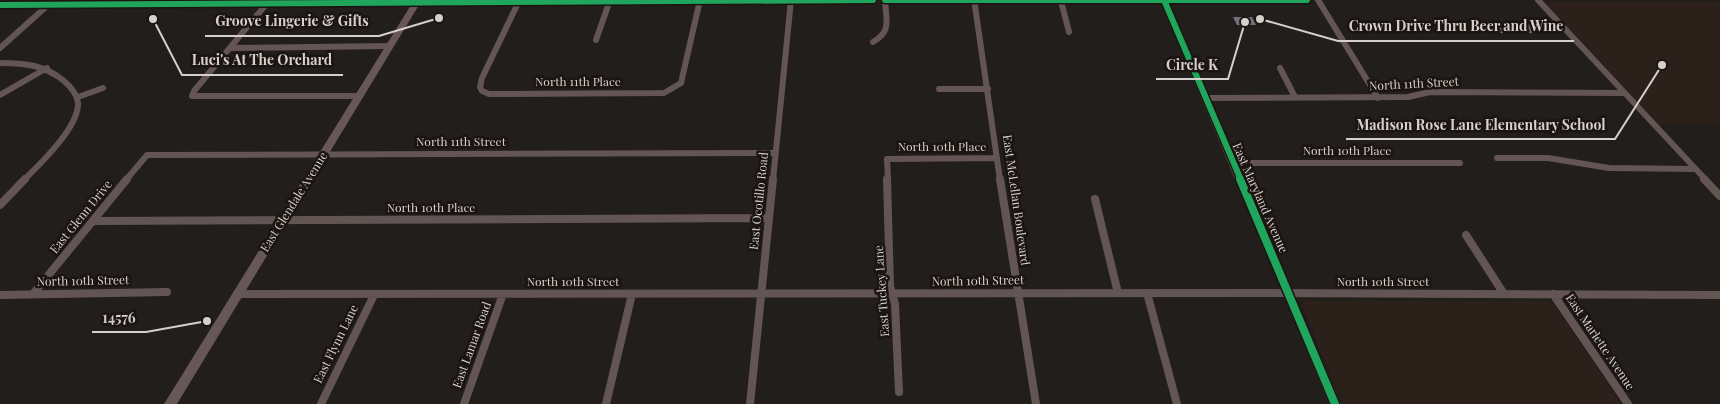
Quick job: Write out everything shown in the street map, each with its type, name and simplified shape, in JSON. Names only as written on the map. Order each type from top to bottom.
[{"type":"street","points":[[596,40],[610,0]]},
{"type":"street","name":"North 11th Place","points":[[519,1],[482,78],[480,86],[482,91],[489,94],[657,94],[677,86],[681,83],[700,0]]},
{"type":"street","name":"East Ocotillo Road","points":[[750,404],[791,0]]},
{"type":"street","points":[[0,5],[118,2],[873,0]]},
{"type":"street","points":[[873,42],[883,36],[886,31],[885,0],[1307,0]]},
{"type":"street","name":"East McLellan Boulevard","points":[[976,0],[975,6],[997,158],[1036,404]]},
{"type":"street","points":[[1061,0],[1069,32]]},
{"type":"street","name":"East Maryland Avenue","points":[[1164,0],[1335,404]]},
{"type":"street","points":[[1318,0],[1378,98]]},
{"type":"street","points":[[1538,0],[1720,196]]},
{"type":"street","name":"East Glendale Avenue","points":[[170,404],[417,1]]},
{"type":"street","points":[[268,2],[194,91],[192,96],[359,96]]},
{"type":"street","points":[[0,48],[46,3]]},
{"type":"street","points":[[230,48],[389,46]]},
{"type":"street","points":[[0,62],[31,64],[47,68],[66,82],[78,97],[78,108],[65,135],[0,205]]},
{"type":"street","points":[[0,95],[47,68]]},
{"type":"street","points":[[1280,68],[1296,97]]},
{"type":"street","points":[[78,97],[103,88]]},
{"type":"street","points":[[939,89],[988,89]]},
{"type":"street","name":"North 11th Street","points":[[1204,98],[1378,98],[1416,96],[1430,92],[1624,93]]},
{"type":"street","name":"North 11th Street","points":[[148,155],[775,153]]},
{"type":"street","name":"East Glenn Drive","points":[[34,294],[148,155]]},
{"type":"street","name":"North 10th Place","points":[[887,159],[997,158]]},
{"type":"street","points":[[1497,158],[1548,158],[1609,168],[1695,169]]},
{"type":"street","name":"East Tuckey Lane","points":[[887,159],[890,286],[896,304],[898,392]]},
{"type":"street","name":"North 10th Place","points":[[1234,163],[1460,163]]},
{"type":"street","points":[[1095,199],[1118,293]]},
{"type":"street","name":"North 10th Place","points":[[93,221],[768,218]]},
{"type":"street","points":[[1466,235],[1504,294]]},
{"type":"street","name":"North 10th Street","points":[[0,295],[167,292]]},
{"type":"street","points":[[1146,293],[1177,404]]},
{"type":"street","name":"North 10th Street","points":[[237,294],[1146,293],[1720,295]]},
{"type":"street","name":"East Flynn Lane","points":[[321,404],[374,294]]},
{"type":"street","name":"East Lamar Road","points":[[464,404],[503,294]]},
{"type":"street","points":[[606,404],[632,294]]},
{"type":"street","name":"East Marlette Avenue","points":[[1553,294],[1628,404]]},
{"type":"shaded area","points":[[1720,2],[1720,124],[1659,124],[1549,6],[1548,3]]},
{"type":"shaded area","points":[[1301,301],[1545,301],[1555,305],[1621,404],[1342,404]]},
{"type":"building","points":[[1233,17],[1252,17],[1256,25],[1237,25]]},
{"type":"building","points":[[1488,22],[1527,22],[1537,33],[1497,33]]},
{"type":"cycle path","points":[[0,5],[873,0]]},
{"type":"cycle path","points":[[885,0],[1307,0]]},
{"type":"cycle path","points":[[1164,0],[1335,404]]},
{"type":"place","name":"Groove Lingerie & Gifts","points":[[439,18]]},
{"type":"place","name":"Luci's At The Orchard","points":[[153,19]]},
{"type":"place","name":"Crown Drive Thru Beer and Wine","points":[[1260,19]]},
{"type":"place","name":"Circle K","points":[[1245,22]]},
{"type":"place","name":"Madison Rose Lane Elementary School","points":[[1662,65]]},
{"type":"place","name":"14576","points":[[207,321]]}]
